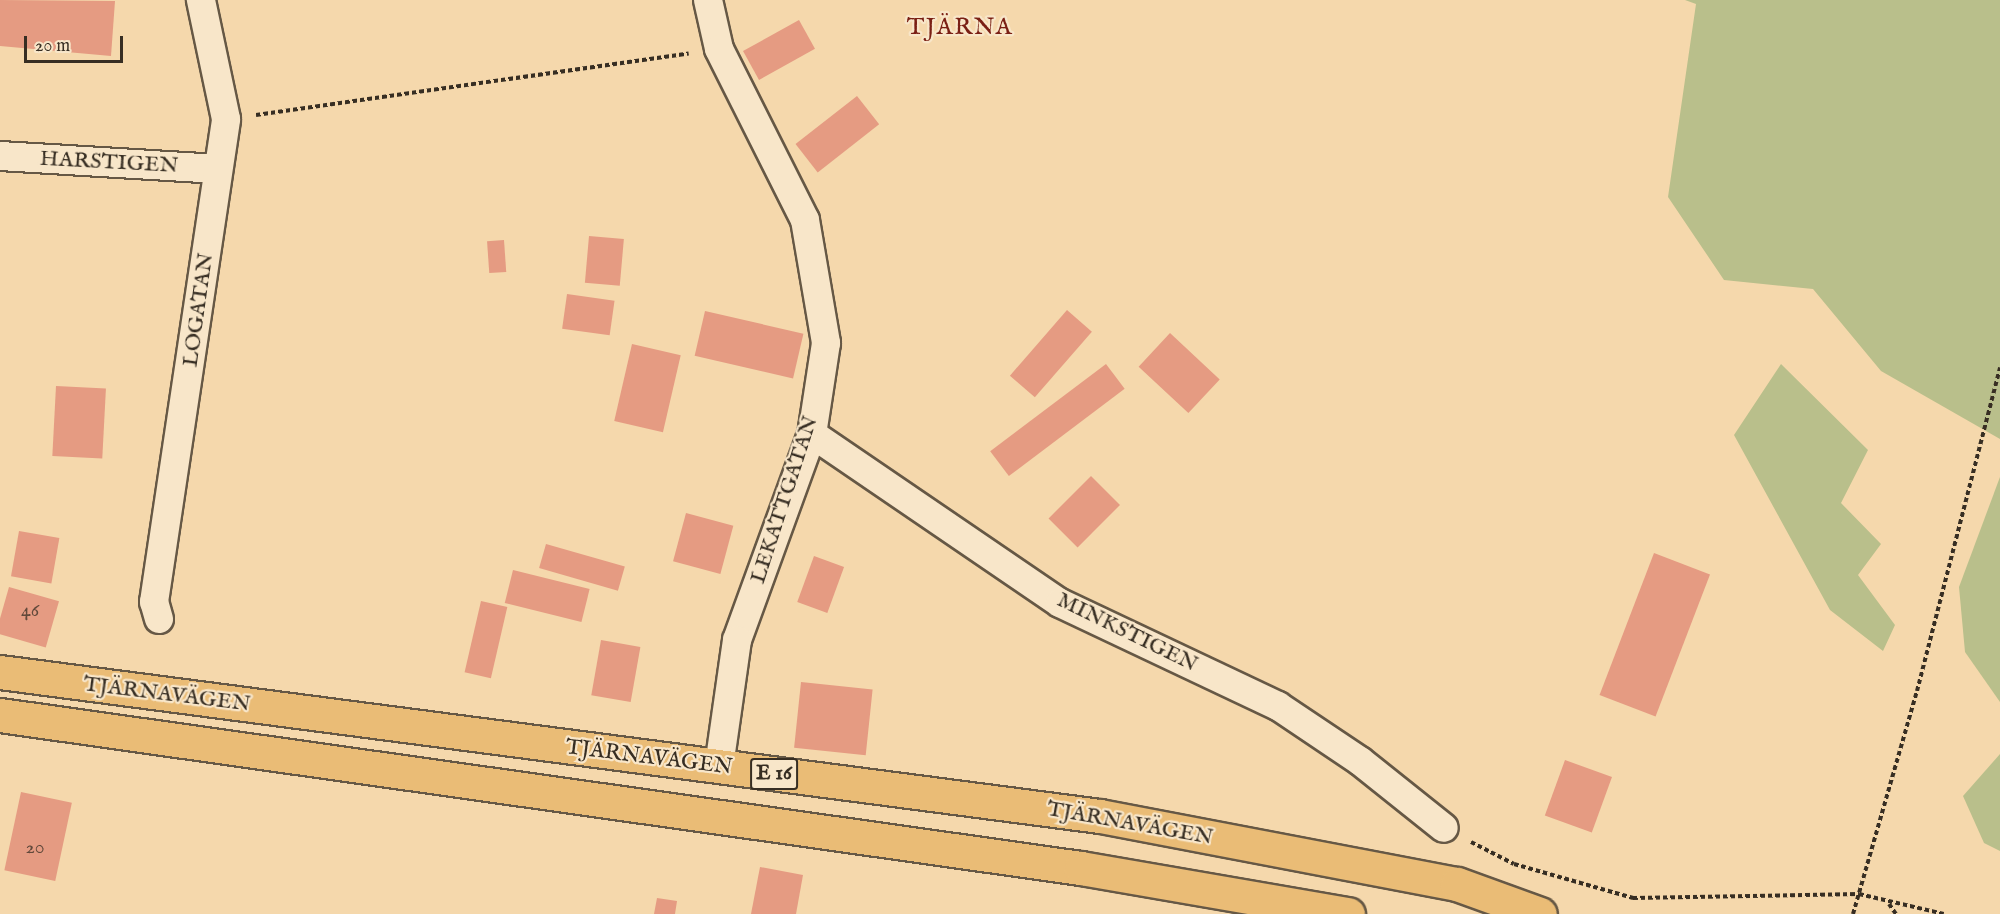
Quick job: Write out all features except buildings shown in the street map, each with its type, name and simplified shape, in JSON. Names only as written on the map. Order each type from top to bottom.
[{"type":"highway","name":"TJÄRNAVÄGEN","points":[[0,672],[1100,816],[1457,884],[1540,914]]},
{"type":"highway","name":"TJÄRNAVÄGEN","points":[[0,715],[1081,868],[1302,909],[1348,914]]},
{"type":"street","name":"LOGATAN","points":[[159,619],[154,602],[226,119],[201,0]]},
{"type":"street","name":"LEKATTGATAN","points":[[708,0],[719,49],[806,220],[826,343],[812,434],[737,640],[719,767]]},
{"type":"street","name":"HARSTIGEN","points":[[0,156],[217,169]]},
{"type":"street","name":"MINKSTIGEN","points":[[812,434],[1060,603],[1278,706],[1360,761],[1444,828]]},
{"type":"path","points":[[226,119],[719,49]]},
{"type":"path","points":[[1853,914],[1917,691],[2000,368]]},
{"type":"path","points":[[1444,828],[1514,864],[1633,898],[1859,894],[1889,903],[1944,914]]},
{"type":"path","points":[[1889,903],[1896,914]]},
{"type":"green space","points":[[1685,0],[2000,0],[2000,439],[1881,371],[1813,289],[1724,280],[1668,197],[1696,4]]},
{"type":"green space","points":[[1781,364],[1868,450],[1841,503],[1881,544],[1858,575],[1895,625],[1883,651],[1830,610],[1734,435]]},
{"type":"green space","points":[[2000,477],[2000,702],[1965,652],[1959,587]]},
{"type":"green space","points":[[2000,754],[2000,851],[1984,843],[1963,796]]},
{"type":"district","name":"TJÄRNA","points":[[960,28]]}]
